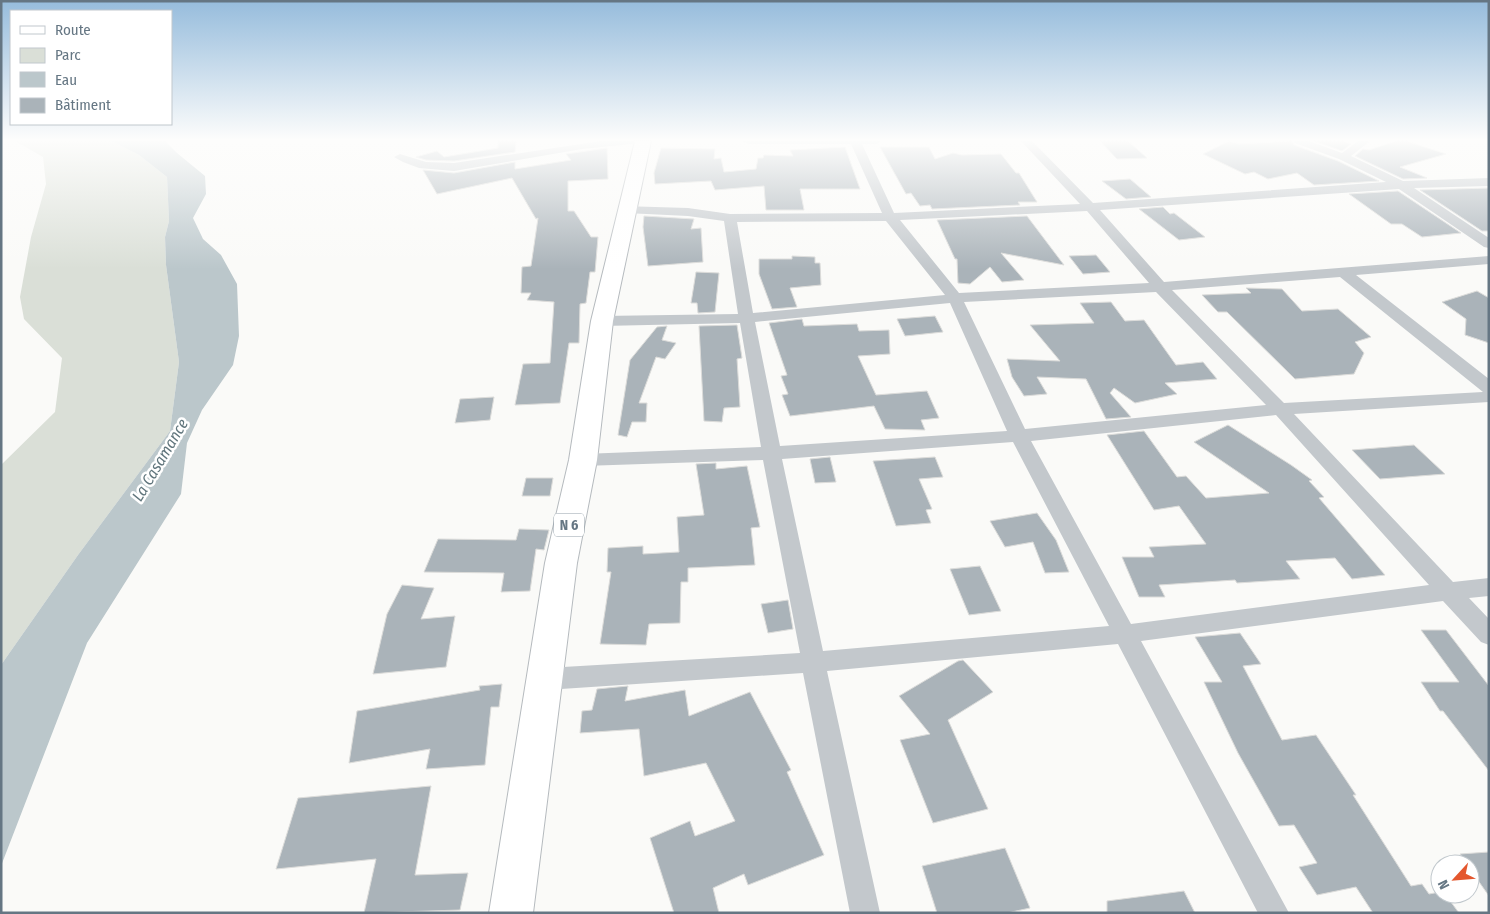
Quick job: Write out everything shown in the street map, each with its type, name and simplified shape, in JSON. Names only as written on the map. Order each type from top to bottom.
[{"type":"main road","name":"N 6","points":[[511,913],[546,680],[561,563],[583,460],[602,321],[632,184]]},
{"type":"street","points":[[874,184],[890,217],[955,298],[1018,436],[1274,913]]},
{"type":"street","points":[[1067,184],[1160,287],[1280,409],[1489,635]]},
{"type":"street","points":[[1398,184],[1489,244]]},
{"type":"street","points":[[626,209],[688,212],[730,218],[890,217],[1090,207],[1441,184]]},
{"type":"street","points":[[730,218],[771,453],[865,913]]},
{"type":"street","points":[[602,321],[746,318],[955,298],[1160,287],[1489,260]]},
{"type":"street","points":[[1344,273],[1489,388]]},
{"type":"street","points":[[583,460],[771,453],[1018,436],[1280,409],[1489,397]]},
{"type":"street","points":[[546,680],[814,662],[1125,634],[1489,587]]},
{"type":"green space","points":[[46,184],[167,184],[169,221],[165,237],[166,265],[179,362],[170,431],[78,555],[1,665],[1,465],[55,412],[62,358],[24,319],[20,297],[31,237]]},
{"type":"water","name":"La Casamance","points":[[167,184],[205,184],[206,194],[193,218],[203,239],[221,255],[237,284],[239,336],[233,365],[202,410],[187,443],[181,494],[87,643],[1,866],[1,665],[78,555],[170,431],[179,362],[166,265],[165,237],[169,221]]},
{"type":"building","points":[[431,184],[486,184],[437,194]]},
{"type":"building","points":[[515,184],[568,184],[568,211],[574,211],[591,237],[598,237],[595,272],[590,272],[586,303],[580,304],[579,343],[569,343],[560,403],[515,405],[523,364],[550,363],[554,302],[527,300],[531,293],[521,293],[522,267],[531,266],[538,218],[536,219]]},
{"type":"building","points":[[712,184],[858,184],[860,189],[800,189],[804,210],[766,210],[764,186],[715,190]]},
{"type":"building","points":[[900,184],[1026,184],[1037,202],[1018,202],[1020,205],[932,209],[930,205],[920,206],[911,193],[906,194]]},
{"type":"building","points":[[1106,184],[1135,184],[1151,197],[1126,199]]},
{"type":"building","points":[[1312,184],[1336,184],[1314,185]]},
{"type":"building","points":[[1489,188],[1489,231],[1482,231],[1420,190]]},
{"type":"building","points":[[1398,191],[1461,233],[1422,237],[1402,224],[1391,224],[1349,194]]},
{"type":"building","points":[[1163,207],[1170,214],[1174,213],[1205,237],[1179,240],[1139,209]]},
{"type":"building","points":[[644,216],[694,219],[691,229],[701,228],[703,262],[648,266],[643,227]]},
{"type":"building","points":[[1027,216],[1064,265],[1001,253],[1024,280],[1002,282],[990,267],[970,284],[958,283],[957,259],[955,259],[937,220]]},
{"type":"building","points":[[1096,255],[1110,272],[1083,274],[1069,256]]},
{"type":"building","points":[[792,256],[815,257],[815,263],[820,263],[821,285],[790,288],[797,307],[772,309],[759,274],[759,259],[792,259]]},
{"type":"building","points":[[696,272],[719,273],[715,312],[698,313],[697,303],[691,303]]},
{"type":"building","points":[[1246,288],[1282,289],[1302,311],[1338,309],[1371,337],[1355,342],[1364,353],[1354,374],[1295,379],[1227,312],[1218,312],[1202,295],[1251,293]]},
{"type":"building","points":[[1477,291],[1489,298],[1489,343],[1465,335],[1466,319],[1442,302]]},
{"type":"building","points":[[1111,302],[1125,321],[1144,320],[1176,365],[1203,362],[1217,379],[1165,383],[1177,394],[1135,403],[1114,388],[1110,393],[1131,417],[1106,419],[1086,379],[1037,377],[1047,394],[1024,396],[1012,377],[1007,359],[1060,361],[1030,325],[1094,323],[1080,303]]},
{"type":"building","points":[[935,316],[943,332],[905,336],[897,319]]},
{"type":"building","points":[[802,319],[804,326],[857,324],[859,331],[889,330],[890,354],[858,356],[876,395],[927,391],[939,418],[921,420],[925,430],[885,429],[874,406],[790,416],[782,395],[788,394],[781,376],[787,375],[769,323]]},
{"type":"building","points":[[737,325],[742,358],[737,359],[740,407],[724,408],[722,422],[704,421],[699,326]]},
{"type":"building","points":[[667,326],[662,340],[676,343],[665,359],[656,357],[639,403],[647,403],[646,422],[632,422],[627,437],[618,435],[630,360],[657,327]]},
{"type":"building","points":[[494,397],[490,420],[455,423],[460,399]]},
{"type":"building","points":[[1228,425],[1312,480],[1309,481],[1324,497],[1319,498],[1385,575],[1352,579],[1335,558],[1286,561],[1300,579],[1237,583],[1235,580],[1159,585],[1165,597],[1139,597],[1122,557],[1154,557],[1149,547],[1206,544],[1179,506],[1154,510],[1107,435],[1144,431],[1177,477],[1186,476],[1206,498],[1269,493],[1194,442]]},
{"type":"building","points":[[1414,445],[1445,474],[1380,479],[1352,450]]},
{"type":"building","points":[[830,457],[836,482],[815,483],[810,459]]},
{"type":"building","points":[[935,457],[943,477],[919,479],[932,509],[926,510],[931,523],[896,526],[873,461]]},
{"type":"building","points":[[716,463],[716,469],[747,466],[760,527],[751,528],[755,565],[688,568],[688,582],[681,582],[680,623],[649,624],[646,645],[600,644],[611,572],[607,572],[608,548],[643,546],[643,554],[679,552],[677,517],[704,515],[696,464]]},
{"type":"building","points":[[526,478],[553,478],[550,496],[522,496]]},
{"type":"building","points":[[1037,513],[1056,540],[1069,572],[1045,573],[1033,542],[1005,547],[990,521]]},
{"type":"building","points":[[519,529],[549,530],[544,550],[536,549],[530,591],[501,592],[504,573],[424,572],[438,539],[516,540]]},
{"type":"building","points":[[980,566],[1001,611],[969,615],[950,569]]},
{"type":"building","points":[[402,585],[434,588],[421,619],[455,616],[446,667],[373,674],[387,614]]},
{"type":"building","points":[[788,600],[793,629],[768,633],[761,604]]},
{"type":"building","points":[[1421,630],[1446,630],[1489,686],[1489,771],[1443,711],[1440,711],[1421,682],[1459,682]]},
{"type":"building","points":[[1240,633],[1261,664],[1243,666],[1282,740],[1316,735],[1356,795],[1353,795],[1411,886],[1422,884],[1430,894],[1430,904],[1452,904],[1459,913],[1373,913],[1356,887],[1317,895],[1299,867],[1317,863],[1294,825],[1279,826],[1238,753],[1204,682],[1222,682],[1195,637]]},
{"type":"building","points":[[963,660],[993,692],[948,720],[988,809],[933,823],[900,740],[930,734],[899,696],[958,661]]},
{"type":"building","points":[[502,684],[499,707],[491,707],[485,765],[426,769],[430,749],[349,763],[357,711],[480,690],[479,686]]},
{"type":"building","points":[[628,686],[625,701],[685,690],[689,716],[750,692],[791,770],[787,772],[824,855],[748,885],[744,874],[713,888],[719,913],[674,913],[650,838],[690,821],[695,836],[735,821],[706,763],[644,776],[639,729],[580,733],[582,711],[592,710],[597,689]]},
{"type":"building","points":[[431,786],[415,875],[468,873],[460,910],[364,913],[376,859],[276,869],[298,798]]},
{"type":"building","points":[[1005,848],[1030,908],[1007,913],[937,913],[922,866]]},
{"type":"building","points":[[1489,852],[1489,896],[1480,883],[1480,854],[1460,854]]},
{"type":"building","points":[[1184,891],[1195,913],[1107,913],[1107,901]]}]
